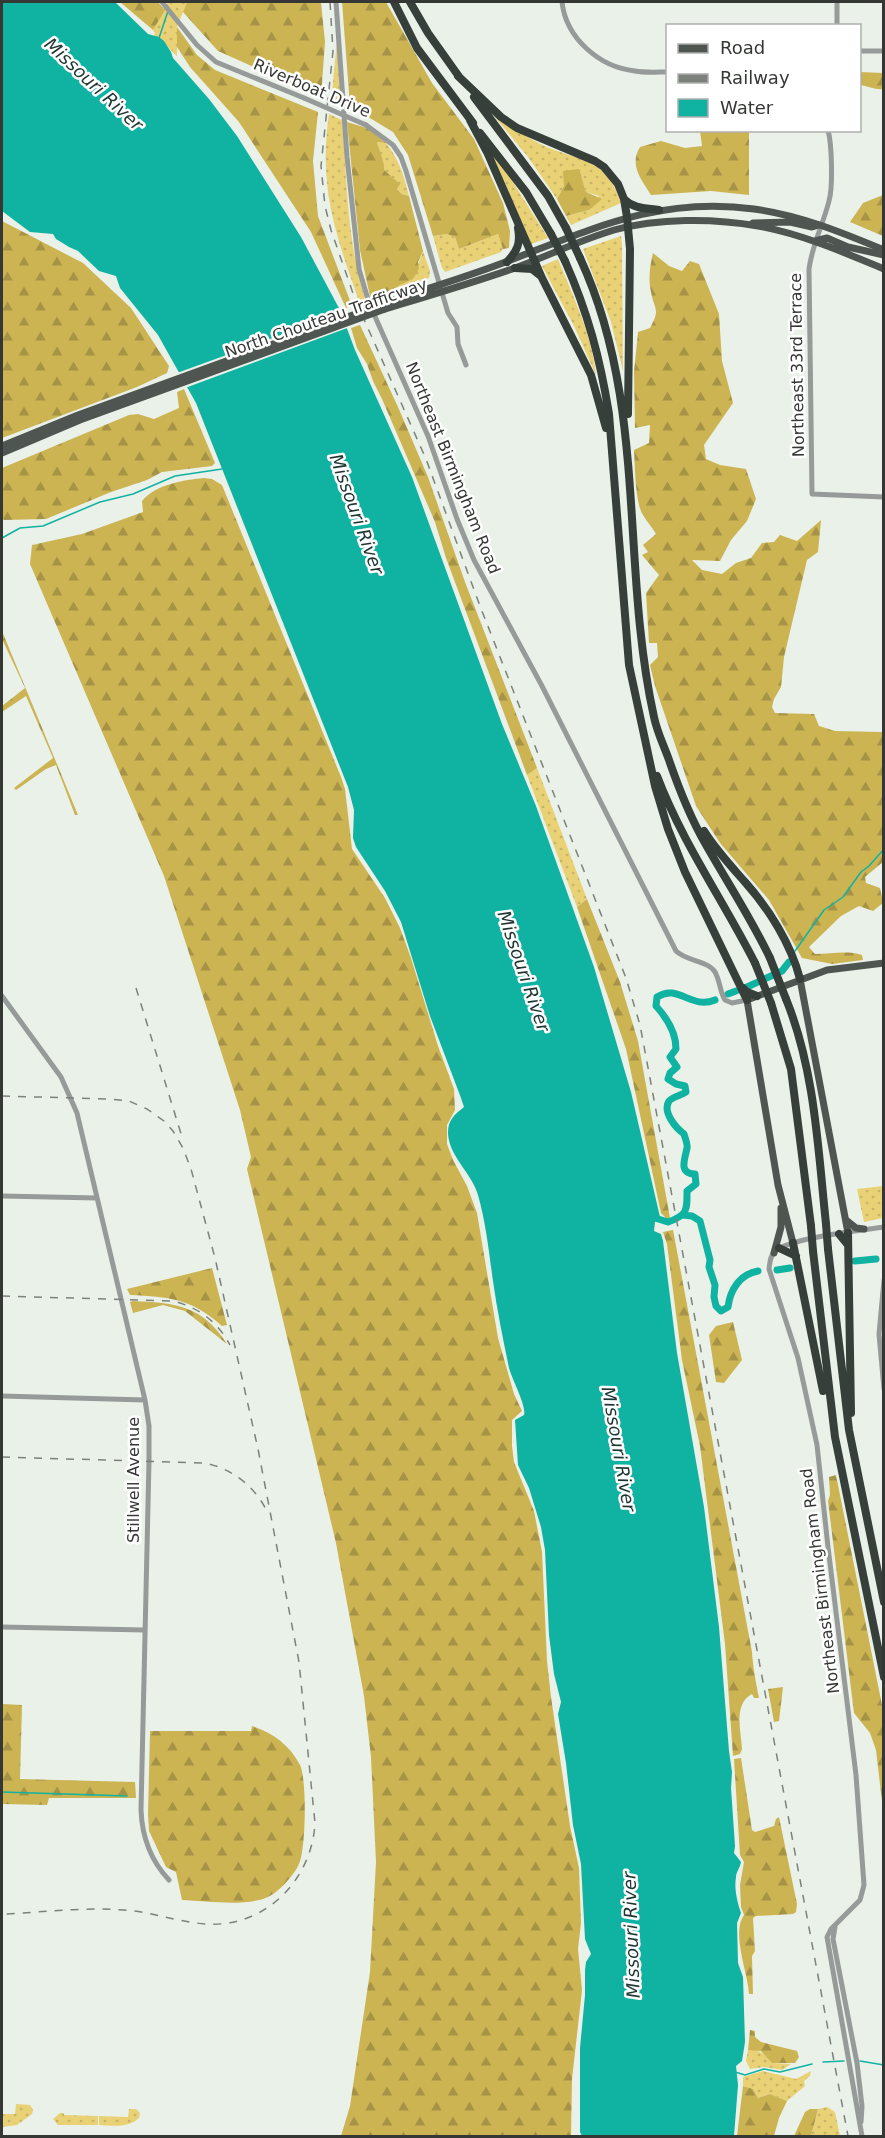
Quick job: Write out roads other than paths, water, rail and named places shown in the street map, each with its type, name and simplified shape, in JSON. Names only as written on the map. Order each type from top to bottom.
[{"type":"highway","points":[[394,2],[417,48],[526,192],[551,234],[579,292],[596,345],[609,414],[629,665],[657,795],[674,847],[747,1000]]},
{"type":"highway","points":[[410,2],[428,33],[548,196],[593,286],[615,363],[627,446],[645,669],[654,720],[683,798],[704,842],[758,933],[770,958],[802,1050],[812,1098],[844,1395],[855,1466],[884,1602]]},
{"type":"highway","points":[[458,75],[501,117],[517,129],[583,155],[604,167],[618,184],[624,199],[630,249],[627,446]]},
{"type":"highway","points":[[470,120],[542,278],[591,375],[612,450]]},
{"type":"highway","points":[[624,199],[630,205],[638,208],[659,210]]},
{"type":"highway","points":[[507,262],[519,244],[516,218]]},
{"type":"highway","points":[[515,268],[532,269],[542,278]]},
{"type":"highway","points":[[649,755],[676,822],[732,918],[755,963],[771,1003],[791,1069],[832,1416],[884,1677]]},
{"type":"highway","points":[[683,798],[727,864],[746,883],[771,917],[791,954],[800,979]]},
{"type":"highway","points":[[742,987],[757,996]]},
{"type":"highway","points":[[848,1233],[849,1377],[855,1466]]},
{"type":"highway","points":[[839,1234],[849,1247]]},
{"type":"highway","points":[[793,1243],[826,1403],[832,1416]]},
{"type":"highway","points":[[777,1251],[796,1256]]},
{"type":"main road","name":"North Chouteau Trafficway","points":[[441,288],[602,224],[659,210],[717,206],[752,209],[821,225]]},
{"type":"main road","name":"North Chouteau Trafficway","points":[[2,446],[78,415],[384,306],[515,268],[628,226],[696,221],[745,224]]},
{"type":"main road","points":[[745,224],[766,221],[790,222],[813,227],[821,225],[884,250]]},
{"type":"main road","points":[[745,224],[815,241],[884,269]]},
{"type":"main road","points":[[815,241],[827,238],[848,247],[884,255]]},
{"type":"main road","name":"North Chouteau Trafficway","points":[[2,453],[80,420],[384,306]]},
{"type":"main road","points":[[793,1243],[780,1196],[747,1000],[827,970],[884,963]]},
{"type":"main road","points":[[800,979],[848,1233]]},
{"type":"main road","points":[[777,1251],[781,1227],[780,1196]]},
{"type":"main road","points":[[845,1220],[856,1228],[864,1230]]},
{"type":"street","name":"Riverboat Drive","points":[[162,2],[194,42],[216,62],[366,125],[393,145],[406,171],[448,313],[457,327],[458,344],[466,365]]},
{"type":"street","name":"Northeast Birmingham Road","points":[[336,2],[347,157],[362,279],[375,320],[428,436],[471,554],[542,686],[676,951],[687,959],[711,968],[716,974],[725,1000],[732,1004],[747,1000]]},
{"type":"street","points":[[562,2],[569,26],[577,39],[595,57],[628,70],[666,72]]},
{"type":"street","points":[[837,2],[837,24]]},
{"type":"street","points":[[861,51],[884,51]]},
{"type":"street","name":"Northeast 33rd Terrace","points":[[828,132],[830,196],[815,241],[809,269],[812,494],[884,497]]},
{"type":"street","name":"Stillwell Avenue","points":[[2,996],[61,1077],[77,1113],[145,1400],[149,1461],[141,1824],[146,1842],[163,1874],[169,1880]]},
{"type":"street","points":[[2,1196],[97,1198]]},
{"type":"street","points":[[777,1251],[793,1243],[884,1227]]},
{"type":"street","name":"Northeast Birmingham Road","points":[[777,1251],[770,1259],[770,1277],[798,1358],[817,1445],[856,1775],[864,1885],[860,1900],[836,1926],[832,1939],[857,2063],[862,2106],[861,2133]]},
{"type":"street","points":[[884,1280],[879,1334],[884,1389]]},
{"type":"street","points":[[2,1396],[145,1400]]},
{"type":"street","points":[[2,1627],[144,1630]]},
{"type":"water","name":"Missouri River","points":[[2,2],[115,2],[148,34],[164,41],[173,58],[209,99],[237,136],[301,237],[340,310],[355,350],[412,477],[594,967],[631,1092],[660,1217],[655,1222],[654,1231],[661,1234],[663,1241],[677,1353],[704,1507],[719,1627],[732,1772],[734,1853],[741,1862],[735,1886],[741,1913],[737,1923],[738,1963],[743,1977],[745,2042],[742,2061],[736,2066],[738,2085],[734,2136],[582,2136],[580,2132],[580,2048],[585,1970],[586,1962],[591,1954],[585,1939],[581,1864],[573,1825],[558,1714],[561,1702],[554,1674],[549,1635],[545,1550],[541,1527],[529,1488],[518,1465],[515,1420],[524,1415],[524,1411],[509,1368],[478,1195],[449,1142],[450,1121],[464,1107],[430,1016],[401,922],[385,891],[356,847],[353,838],[354,810],[348,787],[196,403],[158,335],[120,288],[116,276],[99,271],[78,251],[56,239],[53,234],[30,232],[2,211]]},
{"type":"waterway","points":[[159,38],[168,11]]},
{"type":"waterway","points":[[2,538],[20,528],[43,526],[100,502],[133,494],[175,476],[222,469]]},
{"type":"waterway","points":[[795,951],[824,910],[843,897],[861,872],[884,849]]},
{"type":"waterway","points":[[747,987],[782,971],[789,962]]},
{"type":"waterway","points":[[728,994],[736,991]]},
{"type":"waterway","points":[[652,1219],[668,1222],[683,1214],[687,1191],[696,1184],[695,1174],[684,1169],[687,1146],[684,1134],[674,1124],[667,1110],[670,1100],[686,1092],[685,1086],[668,1079],[670,1073],[677,1067],[670,1057],[676,1049],[676,1043],[670,1026],[656,1006],[657,997],[672,993],[699,1002],[715,1000]]},
{"type":"waterway","points":[[683,1215],[692,1216],[700,1221],[715,1285],[716,1306],[721,1311],[728,1307],[731,1295],[741,1279],[758,1271]]},
{"type":"waterway","points":[[855,1261],[876,1259]]},
{"type":"waterway","points":[[777,1270],[790,1268]]},
{"type":"waterway","points":[[2,1792],[127,1796]]},
{"type":"waterway","points":[[823,2062],[844,2061]]},
{"type":"waterway","points":[[860,2061],[884,2065]]},
{"type":"waterway","points":[[735,2072],[745,2075],[764,2069],[780,2072],[812,2064]]},
{"type":"railway","points":[[330,2],[333,51],[321,166],[325,206],[331,230],[355,299],[426,459],[480,606],[626,978],[640,1025],[848,2136]]},
{"type":"railway","points":[[136,988],[182,1137]]},
{"type":"railway","points":[[2,1096],[129,1101],[147,1109],[164,1121],[183,1148],[191,1169],[215,1258],[258,1449],[299,1662],[315,1823],[312,1844],[295,1881],[266,1909],[248,1918],[228,1923],[206,1924],[134,1911],[109,1909],[5,1914]]},
{"type":"railway","points":[[2,1296],[173,1301],[199,1311],[220,1329],[230,1345]]},
{"type":"railway","points":[[2,1457],[205,1463],[225,1470],[242,1480],[256,1494],[267,1511]]}]
